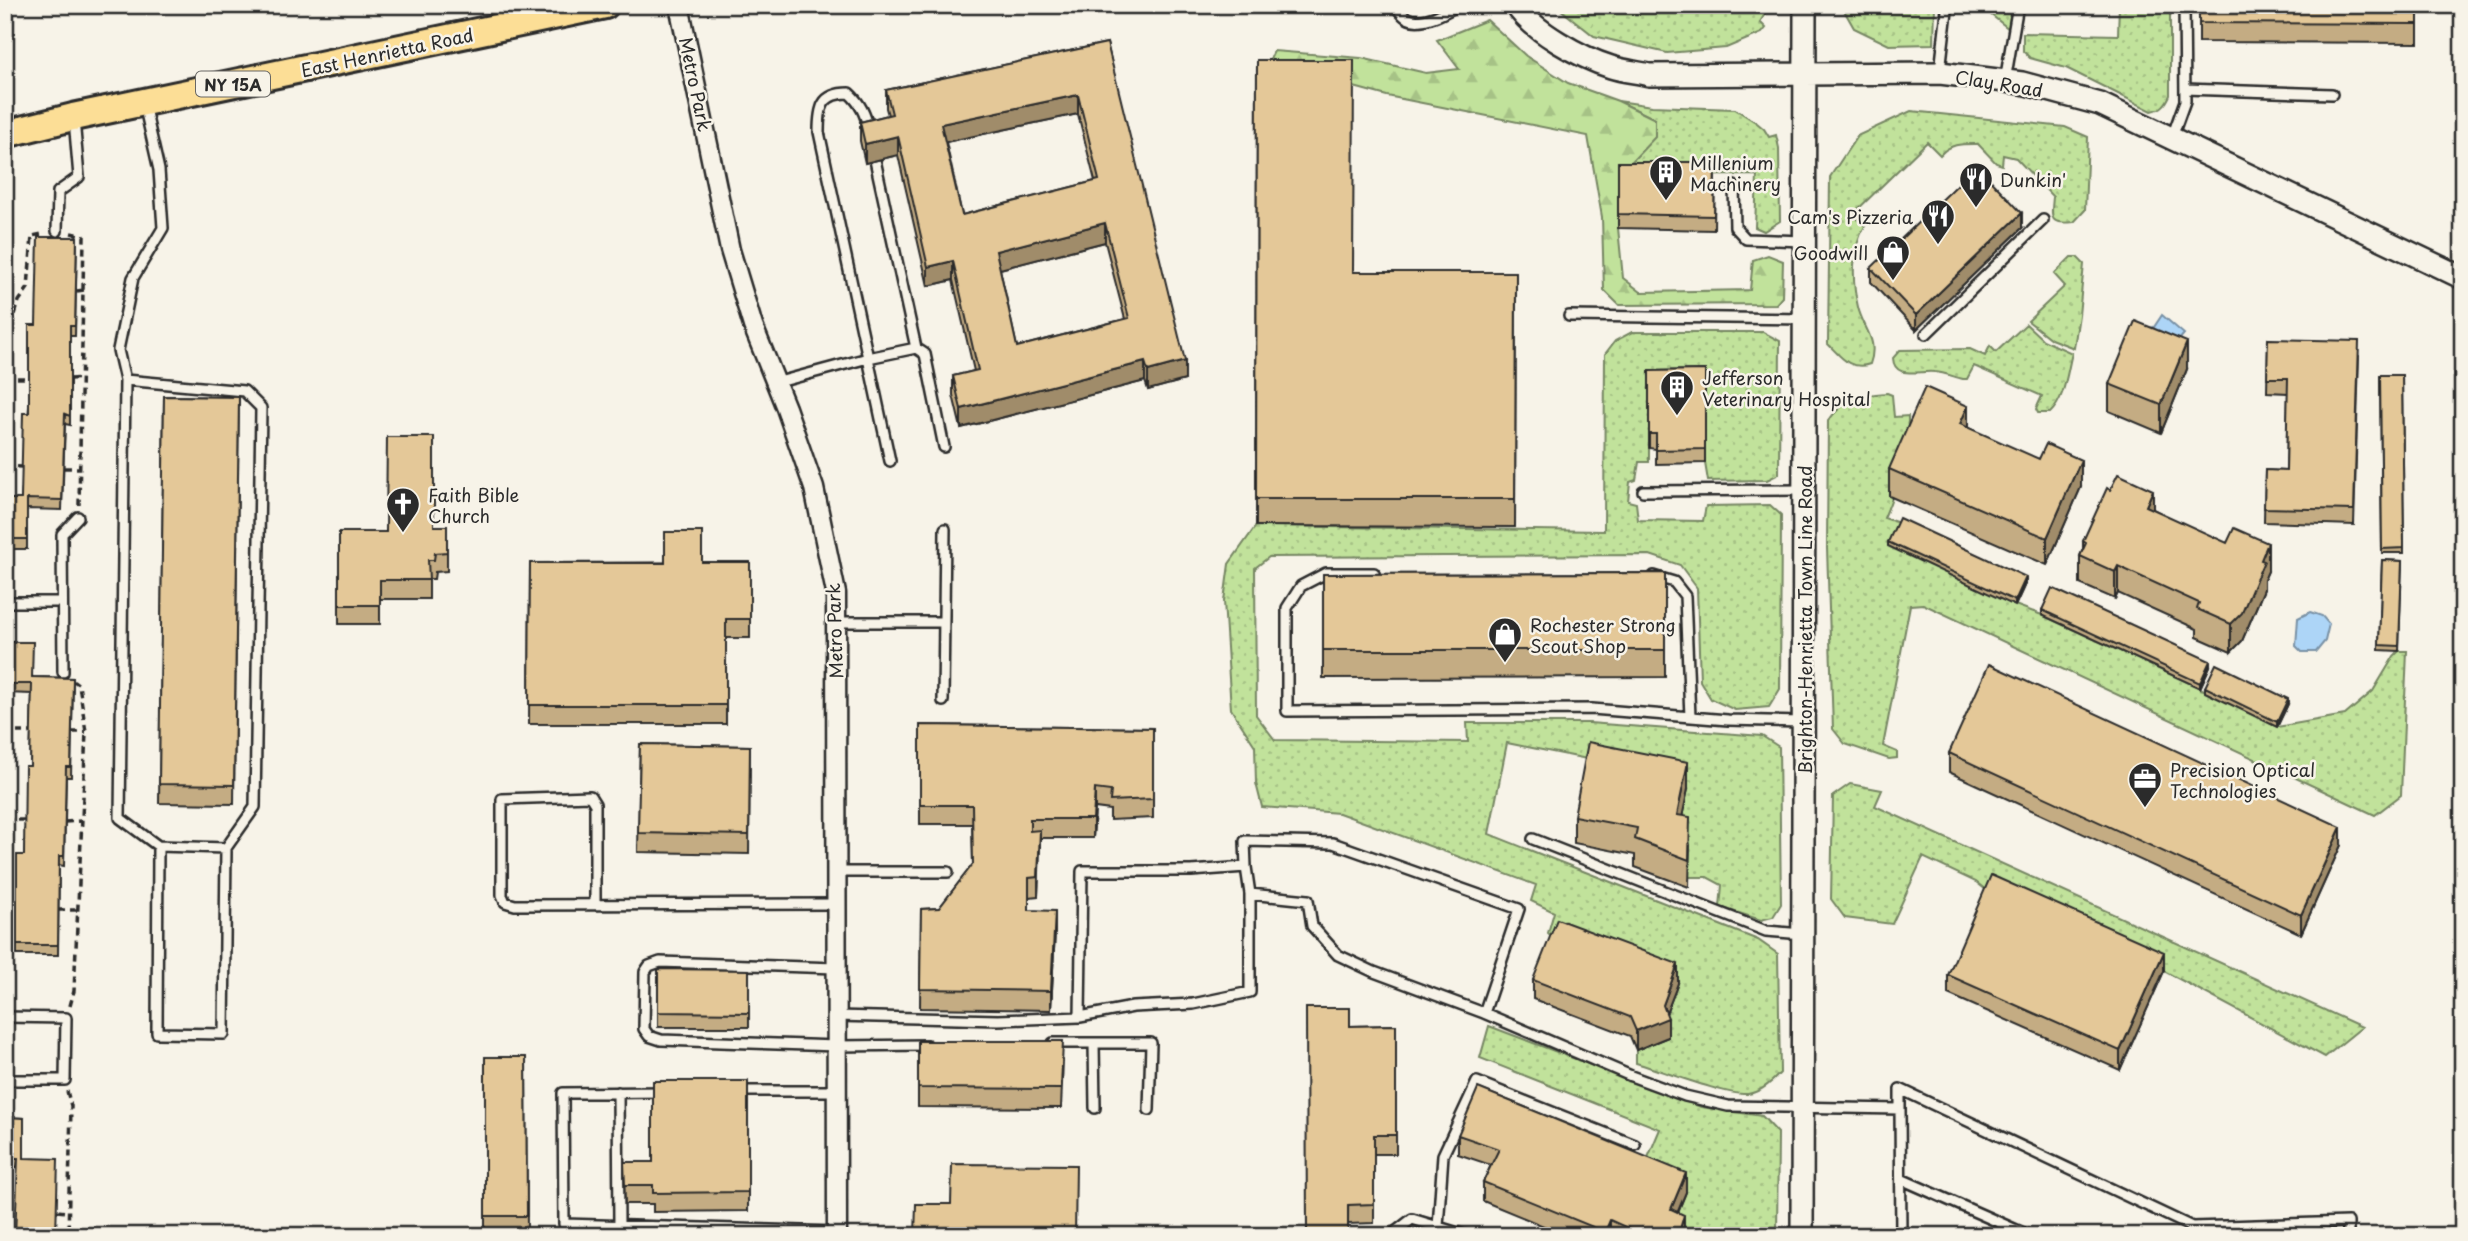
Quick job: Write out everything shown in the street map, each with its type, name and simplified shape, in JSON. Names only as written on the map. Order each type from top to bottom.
[{"type":"main road","name":"East Henrietta Road","points":[[5,134],[73,117],[605,5]]},
{"type":"street","name":"Metro Park","points":[[679,5],[730,250],[752,326],[814,488],[836,593],[837,1234]]},
{"type":"street","name":"Clay Road","points":[[1516,5],[1520,12],[1546,35],[1611,67],[1649,75],[1940,73],[2022,83],[2100,104],[2463,278]]},
{"type":"street","name":"Brighton-Henrietta Town Line Road","points":[[1802,1236],[1805,5]]},
{"type":"lane","points":[[1395,5],[1408,18],[1421,20],[1444,13],[1458,5]]},
{"type":"lane","points":[[1940,73],[1947,11],[1945,5]]},
{"type":"lane","points":[[2005,81],[2018,5]]},
{"type":"lane","points":[[2171,138],[2185,101],[2184,5]]},
{"type":"lane","points":[[2185,89],[2332,94]]},
{"type":"lane","points":[[871,139],[866,115],[859,102],[849,93],[836,93],[824,101],[818,114],[819,132],[890,461]]},
{"type":"lane","points":[[143,103],[159,170],[163,228],[134,278],[118,350],[125,380],[120,818],[158,846],[226,848]]},
{"type":"lane","points":[[57,231],[58,191],[79,177],[73,117]]},
{"type":"lane","points":[[875,160],[916,348],[925,354],[944,447]]},
{"type":"lane","points":[[1734,186],[1735,227],[1746,239],[1804,241]]},
{"type":"lane","points":[[1926,334],[2043,220]]},
{"type":"lane","points":[[1569,316],[1804,319]]},
{"type":"lane","points":[[775,383],[916,348]]},
{"type":"lane","points":[[125,380],[244,391],[261,408],[255,807],[226,848],[225,1034],[157,1033],[158,846]]},
{"type":"lane","points":[[1643,491],[1804,490]]},
{"type":"lane","points":[[63,672],[62,534],[78,517]]},
{"type":"lane","points":[[943,701],[945,529]]},
{"type":"lane","points":[[1382,573],[1326,573],[1301,586],[1287,608],[1287,711],[1592,709],[1803,722]]},
{"type":"lane","points":[[1648,574],[1674,582],[1685,596],[1690,717]]},
{"type":"lane","points":[[5,601],[62,602]]},
{"type":"lane","points":[[836,622],[944,622]]},
{"type":"lane","points":[[595,905],[595,804],[590,796],[502,799],[502,895],[505,902],[515,905],[595,905],[836,904]]},
{"type":"lane","points":[[1533,839],[1766,931],[1802,934]]},
{"type":"lane","points":[[836,1016],[998,1020],[1080,1017],[1133,1007],[1193,1004],[1250,992],[1250,894],[1245,841],[1333,843],[1519,909],[1484,1013]]},
{"type":"lane","points":[[1080,1017],[1082,872],[1191,871],[1246,867]]},
{"type":"lane","points":[[836,872],[948,872]]},
{"type":"lane","points":[[1250,894],[1308,900],[1312,926],[1338,955],[1374,972],[1484,1013],[1631,1076],[1685,1096],[1728,1106],[1900,1109]]},
{"type":"lane","points":[[836,968],[660,962],[649,966],[645,972],[644,1029],[649,1036],[661,1040],[837,1046],[932,1045]]},
{"type":"lane","points":[[5,1017],[66,1018],[65,1080],[5,1080]]},
{"type":"lane","points":[[1094,1043],[1095,1108]]},
{"type":"lane","points":[[1040,1044],[1151,1043],[1149,1110]]},
{"type":"lane","points":[[1438,1227],[1444,1155],[1477,1082],[1634,1145]]},
{"type":"lane","points":[[1901,1236],[1900,1089],[2192,1231],[2348,1222],[2348,1236]]},
{"type":"lane","points":[[730,1091],[837,1091]]},
{"type":"lane","points":[[618,1092],[619,1226]]},
{"type":"lane","points":[[674,1092],[563,1093],[564,1224],[837,1234]]},
{"type":"lane","points":[[1900,1180],[2030,1236]]},
{"type":"lane","points":[[1390,1236],[1412,1219],[1468,1236]]},
{"type":"path","points":[[5,349],[8,328],[19,300],[28,288],[32,236]]},
{"type":"path","points":[[78,517],[84,236]]},
{"type":"path","points":[[28,288],[37,289]]},
{"type":"path","points":[[76,291],[83,290]]},
{"type":"path","points":[[5,378],[29,378]]},
{"type":"path","points":[[70,379],[82,378]]},
{"type":"path","points":[[5,466],[22,467]]},
{"type":"path","points":[[64,468],[81,468]]},
{"type":"path","points":[[63,672],[79,685],[86,732],[74,991],[66,1018]]},
{"type":"path","points":[[5,732],[32,732]]},
{"type":"path","points":[[72,732],[86,732]]},
{"type":"path","points":[[5,820],[24,820]]},
{"type":"path","points":[[65,822],[82,821]]},
{"type":"path","points":[[58,910],[78,910]]},
{"type":"path","points":[[5,912],[17,912]]},
{"type":"path","points":[[65,1080],[71,1106],[68,1236]]},
{"type":"path","points":[[5,1210],[16,1210]]},
{"type":"path","points":[[57,1211],[68,1212]]},
{"type":"green space","points":[[1555,5],[1777,5],[1776,11],[1768,9],[1760,22],[1766,28],[1762,33],[1726,48],[1667,53],[1594,36]]},
{"type":"green space","points":[[1841,5],[1935,5],[1934,44],[1889,45],[1854,28]]},
{"type":"green space","points":[[1990,5],[2011,5],[2009,29],[1990,14]]},
{"type":"green space","points":[[2119,5],[2170,5],[2170,95],[2163,106],[2152,111],[2066,68],[2030,58],[2023,51],[2023,33],[2118,35]]},
{"type":"green space","points":[[1487,20],[1526,56],[1568,83],[1618,101],[1655,119],[1655,137],[1618,176],[1618,228],[1623,278],[1641,292],[1750,290],[1753,260],[1768,255],[1783,261],[1782,297],[1776,304],[1619,305],[1604,290],[1602,217],[1588,136],[1354,87],[1257,87],[1274,51],[1361,58],[1426,73],[1459,69],[1437,40]]},
{"type":"green space","points":[[1618,101],[1652,106],[1735,109],[1757,123],[1769,137],[1776,135],[1779,148],[1780,221],[1764,231],[1755,227],[1757,175],[1618,176],[1655,119]]},
{"type":"green space","points":[[1911,111],[2065,127],[2088,137],[2085,210],[2074,222],[2056,221],[2052,215],[2053,197],[2016,158],[2003,155],[2002,165],[1996,163],[1978,144],[1953,146],[1940,155],[1927,142],[1853,214],[1865,226],[1857,245],[1854,276],[1860,315],[1873,348],[1870,364],[1857,366],[1846,362],[1828,344],[1830,177],[1857,136]]},
{"type":"green space","points":[[2071,257],[2077,257],[2084,264],[2074,348],[2051,339],[2028,321],[2065,286],[2054,274]]},
{"type":"green space","points":[[2026,324],[2043,340],[2072,353],[2062,393],[2050,413],[2038,413],[2036,409],[2042,396],[1974,366],[1967,379],[1963,379],[1935,372],[1903,372],[1894,365],[1893,358],[1900,350],[1970,349],[1985,356],[1990,346],[1996,352]]},
{"type":"green space","points":[[1632,332],[1763,332],[1780,341],[1779,474],[1767,480],[1708,481],[1705,463],[1649,385],[1649,462],[1639,462],[1636,480],[1630,482],[1628,501],[1636,503],[1638,520],[1703,521],[1706,506],[1770,505],[1781,515],[1780,689],[1769,707],[1735,710],[1711,699],[1700,681],[1697,588],[1680,565],[1650,555],[1269,557],[1255,568],[1256,715],[1275,740],[1468,742],[1467,723],[1589,723],[1762,736],[1779,747],[1781,904],[1773,917],[1761,920],[1720,907],[1722,885],[1707,877],[1689,877],[1587,759],[1507,743],[1489,834],[1758,940],[1778,954],[1780,1073],[1762,1089],[1748,1094],[1710,1087],[1636,1063],[1636,1050],[1667,1037],[1548,933],[1554,912],[1531,901],[1536,885],[1339,813],[1262,807],[1256,783],[1255,746],[1231,709],[1224,601],[1229,564],[1256,526],[1604,531],[1605,354],[1615,341]]},
{"type":"green space","points":[[1887,393],[1892,395],[1894,417],[1908,416],[1908,429],[1901,468],[1884,518],[1899,523],[2015,605],[2200,688],[2277,727],[2345,715],[2373,691],[2394,656],[2399,651],[2407,651],[2401,795],[2375,815],[1923,604],[1910,605],[1883,746],[1897,752],[1897,758],[1889,759],[1845,744],[1833,729],[1827,548],[1828,421],[1853,399]]},
{"type":"green space","points":[[1850,784],[1882,790],[1875,806],[2362,1027],[2325,1057],[2164,971],[1991,894],[1976,882],[1923,857],[1892,924],[1845,918],[1831,899],[1833,796]]},
{"type":"green space","points":[[1489,1026],[1701,1107],[1762,1116],[1778,1133],[1777,1236],[1683,1236],[1647,1160],[1660,1129],[1480,1058]]},
{"type":"water","points":[[2162,315],[2184,334],[2174,346],[2148,328],[2154,327]]},
{"type":"water","points":[[2310,612],[2322,616],[2329,624],[2325,641],[2316,652],[2302,652],[2296,646],[2298,618]]},
{"type":"building","points":[[2199,5],[2418,5],[2418,24],[2199,23]]},
{"type":"building","points":[[1107,43],[1185,361],[1148,371],[1145,362],[961,409],[953,376],[978,370],[953,261],[928,267],[898,136],[865,144],[860,122],[892,114],[886,90]],"holes":[[[1078,95],[1099,180],[962,215],[941,124]],[[1105,223],[1129,318],[1017,347],[996,251]]]},
{"type":"building","points":[[1257,60],[1354,60],[1353,272],[1516,272],[1515,499],[1256,499]]},
{"type":"building","name":"Millenium Machinery","points":[[1618,162],[1715,162],[1714,216],[1618,214]]},
{"type":"building","points":[[1977,166],[2022,213],[1916,315],[1871,268]]},
{"type":"building","points":[[38,237],[77,237],[75,326],[70,326],[70,416],[65,414],[62,500],[27,499],[27,539],[5,539],[5,499],[21,499],[23,413],[29,413],[29,325],[36,325]]},
{"type":"building","points":[[2135,321],[2187,342],[2161,405],[2109,384]]},
{"type":"building","points":[[2268,339],[2359,341],[2354,510],[2264,508],[2265,470],[2286,471],[2288,378],[2267,378]]},
{"type":"building","name":"Jefferson Veterinary Hospital","points":[[1705,370],[1705,449],[1656,450],[1656,434],[1649,434],[1649,371]]},
{"type":"building","points":[[2380,375],[2402,375],[2404,548],[2382,549]]},
{"type":"building","points":[[1925,387],[1968,406],[1960,424],[2039,459],[2046,444],[2081,460],[2047,538],[1889,469]]},
{"type":"building","points":[[164,396],[239,397],[234,785],[159,784]]},
{"type":"building","points":[[387,437],[434,437],[434,526],[447,526],[447,552],[435,553],[434,560],[428,560],[429,580],[380,580],[380,605],[339,605],[339,532],[386,532]]},
{"type":"building","points":[[2118,474],[2153,490],[2146,506],[2227,543],[2234,528],[2268,543],[2261,560],[2264,561],[2242,613],[2231,624],[2197,609],[2199,603],[2118,566],[2115,572],[2080,556],[2086,543],[2083,541],[2107,488],[2110,490]]},
{"type":"building","points":[[1899,518],[2026,577],[2015,601],[1888,542]]},
{"type":"building","points":[[665,532],[702,532],[702,562],[750,562],[750,619],[726,619],[726,705],[529,705],[530,563],[665,563]]},
{"type":"building","points":[[2382,560],[2402,561],[2399,646],[2379,645]]},
{"type":"building","points":[[1665,573],[1665,650],[1323,650],[1323,574]]},
{"type":"building","points":[[2052,588],[2210,661],[2200,683],[2042,610]]},
{"type":"building","points":[[5,642],[33,642],[32,677],[73,678],[71,767],[66,767],[64,856],[59,856],[58,945],[17,945],[17,855],[24,855],[25,766],[30,766],[32,684],[5,684]]},
{"type":"building","name":"Precision Optical Technologies","points":[[1989,664],[2341,827],[2301,915],[1949,753]]},
{"type":"building","points":[[2216,664],[2288,699],[2277,722],[2205,687]]},
{"type":"building","points":[[920,725],[1153,728],[1153,799],[1110,801],[1111,791],[1095,789],[1093,819],[1030,819],[1030,831],[1040,830],[1038,877],[1029,878],[1029,910],[1055,911],[1051,991],[920,989],[921,909],[939,908],[973,864],[972,805],[920,805]]},
{"type":"building","points":[[1588,742],[1688,762],[1677,815],[1690,817],[1689,860],[1635,839],[1637,828],[1574,816]]},
{"type":"building","points":[[640,744],[750,746],[749,835],[638,833]]},
{"type":"building","points":[[1991,875],[2164,952],[2120,1051],[1948,975]]},
{"type":"building","points":[[1557,919],[1678,964],[1663,1005],[1668,1018],[1636,1031],[1630,1017],[1533,980]]},
{"type":"building","points":[[658,969],[749,970],[749,1013],[658,1012]]},
{"type":"building","points":[[1306,1008],[1350,1008],[1350,1026],[1396,1025],[1396,1135],[1374,1135],[1374,1204],[1348,1205],[1348,1236],[1307,1236]]},
{"type":"building","points":[[918,1041],[1063,1041],[1061,1089],[918,1088]]},
{"type":"building","points":[[485,1057],[526,1057],[527,1216],[485,1216]]},
{"type":"building","points":[[653,1081],[748,1081],[748,1192],[653,1193],[653,1185],[625,1185],[624,1162],[653,1162]]},
{"type":"building","points":[[1478,1088],[1686,1173],[1671,1209],[1684,1215],[1678,1236],[1645,1236],[1610,1220],[1605,1232],[1483,1182],[1499,1149],[1458,1135]]},
{"type":"building","points":[[5,1117],[24,1118],[24,1158],[58,1159],[56,1236],[15,1236],[18,1158],[5,1158]]},
{"type":"building","points":[[952,1164],[1076,1165],[1075,1236],[915,1236],[916,1204],[951,1204]]},
{"type":"building","points":[[2237,1230],[2327,1230],[2327,1236],[2237,1236]]},
{"type":"place","name":"Millenium Machinery","points":[[1666,202]]},
{"type":"place","name":"Dunkin'","points":[[1976,209]]},
{"type":"place","name":"Cam's Pizzeria","points":[[1938,246]]},
{"type":"place","name":"Goodwill","points":[[1893,282]]},
{"type":"place","name":"Jefferson Veterinary Hospital","points":[[1677,417]]},
{"type":"place","name":"Faith Bible Church","points":[[403,534]]},
{"type":"place","name":"Rochester Strong Scout Shop","points":[[1505,664]]},
{"type":"place","name":"Precision Optical Technologies","points":[[2145,809]]}]
